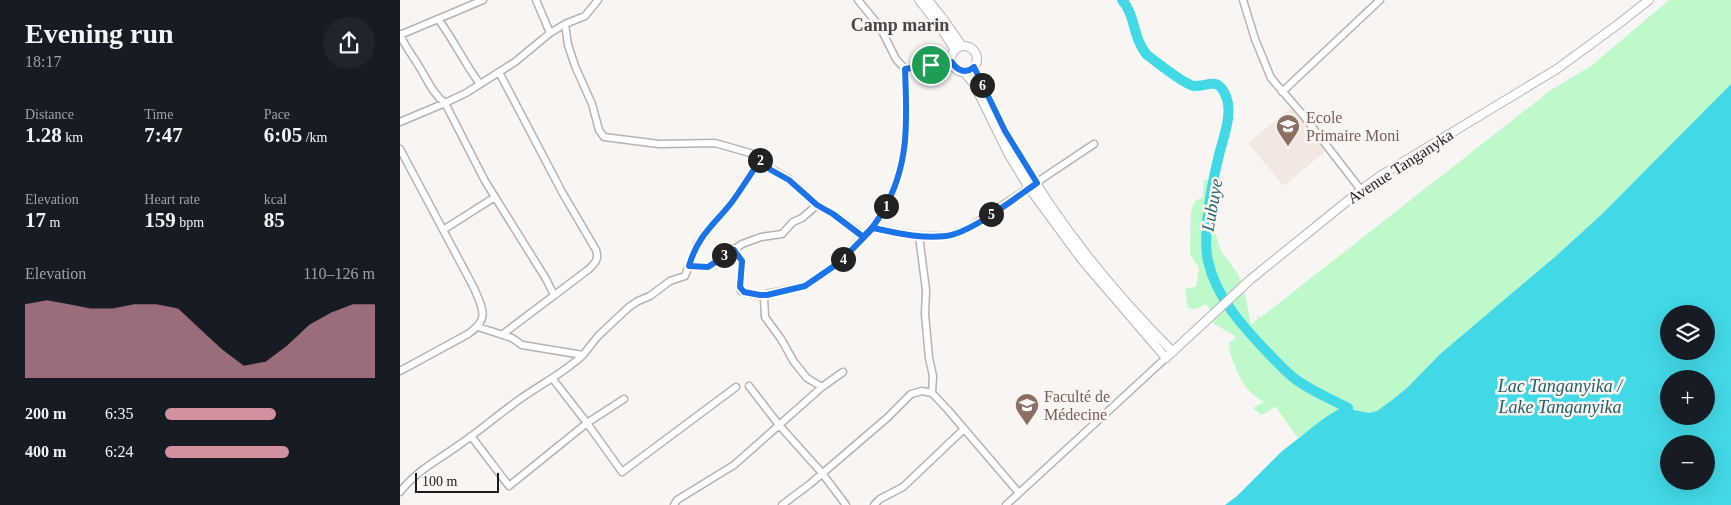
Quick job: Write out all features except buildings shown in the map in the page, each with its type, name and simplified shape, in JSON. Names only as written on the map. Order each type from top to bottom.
[{"type":"street","points":[[484,0],[400,34],[402,48],[420,66],[437,97],[445,103],[475,162],[554,295]]},
{"type":"street","points":[[536,0],[550,33]]},
{"type":"street","points":[[400,122],[445,103],[480,84],[515,62],[550,33],[565,24],[585,16],[598,0]]},
{"type":"street","points":[[734,250],[742,261],[740,283],[742,291],[747,294],[760,295],[805,286],[840,262],[873,228],[893,193],[903,162],[906,140],[905,69],[896,60],[880,27],[858,0]]},
{"type":"street","points":[[919,0],[958,48]]},
{"type":"street","points":[[928,0],[944,20],[958,48]]},
{"type":"street","points":[[1243,0],[1262,59],[1271,78],[1303,115],[1361,190]]},
{"type":"street","points":[[1282,92],[1380,0]]},
{"type":"street","name":"Avenue Tanganyka","points":[[1169,355],[1251,279],[1361,190],[1380,176],[1557,69],[1649,0]]},
{"type":"street","points":[[438,19],[462,59],[480,84]]},
{"type":"street","points":[[565,24],[568,45],[575,66],[592,104],[599,130],[604,137],[659,144],[715,143],[750,153],[771,170],[789,180],[817,205],[833,214],[862,236],[865,235]]},
{"type":"street","points":[[964,72],[974,67],[977,61],[976,53],[968,46],[958,48],[952,56],[954,67],[964,72],[974,84],[1008,152],[1029,188],[1082,260],[1169,355]]},
{"type":"street","points":[[905,69],[952,62]]},
{"type":"street","points":[[974,67],[1005,131],[1053,209],[1101,273],[1169,355]]},
{"type":"street","points":[[499,72],[598,258],[596,262],[503,334]]},
{"type":"street","points":[[873,228],[919,236],[947,236],[967,230],[1094,144]]},
{"type":"street","points":[[400,149],[479,300],[483,312],[478,327],[400,371]]},
{"type":"street","points":[[400,492],[421,470],[582,356],[598,336],[638,300],[650,296],[670,281],[685,276],[693,252],[704,234],[732,202],[760,160]]},
{"type":"street","points":[[443,230],[495,197]]},
{"type":"street","points":[[689,266],[708,267],[742,244],[761,237],[782,234],[794,222],[802,218],[817,205]]},
{"type":"street","points":[[919,236],[926,290],[925,314],[929,358],[933,376],[932,394]]},
{"type":"street","points":[[760,295],[764,298],[766,317],[794,362],[807,378],[822,387]]},
{"type":"street","points":[[478,327],[503,334],[522,345],[582,356]]},
{"type":"street","points":[[1006,505],[1169,355]]},
{"type":"street","points":[[674,505],[677,500],[734,465],[822,387],[842,372]]},
{"type":"street","points":[[552,378],[622,472],[736,387]]},
{"type":"street","points":[[750,386],[779,425],[822,473],[846,505]]},
{"type":"street","points":[[782,505],[887,418],[911,394],[922,390],[932,394],[1020,493]]},
{"type":"street","points":[[471,436],[509,486],[587,423],[624,399]]},
{"type":"street","points":[[874,505],[880,499],[908,483],[964,429]]},
{"type":"shaded area","name":"Ecole Primaire Moni","points":[[1292,107],[1327,150],[1284,186],[1248,143]]},
{"type":"green space","points":[[1669,0],[1731,0],[1731,84],[1602,214],[1556,256],[1440,354],[1408,387],[1377,411],[1369,413],[1337,410],[1298,438],[1275,406],[1261,415],[1253,408],[1264,402],[1244,385],[1240,378],[1228,347],[1231,347],[1229,343],[1236,337],[1213,323],[1215,319],[1206,304],[1196,309],[1188,308],[1185,288],[1196,287],[1199,268],[1190,254],[1191,212],[1195,201],[1203,197],[1204,180],[1219,181],[1215,232],[1221,251],[1238,274],[1245,295],[1251,325],[1258,319],[1256,315],[1260,318],[1551,90],[1591,66]]},
{"type":"water","name":"Lac Tanganyika / Lake Tanganyika","points":[[1731,84],[1731,505],[1225,505],[1237,496],[1281,452],[1337,410],[1344,408],[1369,413],[1377,411],[1392,400],[1408,387],[1440,354],[1556,256],[1602,214]]},
{"type":"waterway","name":"Lubuye","points":[[1122,0],[1130,13],[1139,41],[1147,55],[1189,84],[1194,86],[1218,85],[1227,99],[1227,124],[1216,166],[1206,237],[1208,261],[1218,288],[1242,324],[1289,374],[1313,390],[1348,408]]},
{"type":"place","name":"Ecole Primaire Moni","points":[[1288,147]]},
{"type":"place","name":"Faculté de Médecine","points":[[1027,426]]},
{"type":"district","name":"Camp marin","points":[[900,25]]},
{"type":"route","points":[[931,65],[905,69],[907,107],[903,162],[893,193],[873,228],[865,235],[862,236],[825,208],[817,205],[789,180],[771,170],[760,160],[732,202],[697,244],[689,266],[708,267],[734,250],[741,257],[742,261],[740,283],[742,291],[747,294],[767,295],[794,289],[805,286],[840,262],[873,228],[919,236],[947,236],[967,230],[1037,183],[1024,165],[1005,131],[974,67],[964,72],[954,67],[952,62],[931,65]]}]
